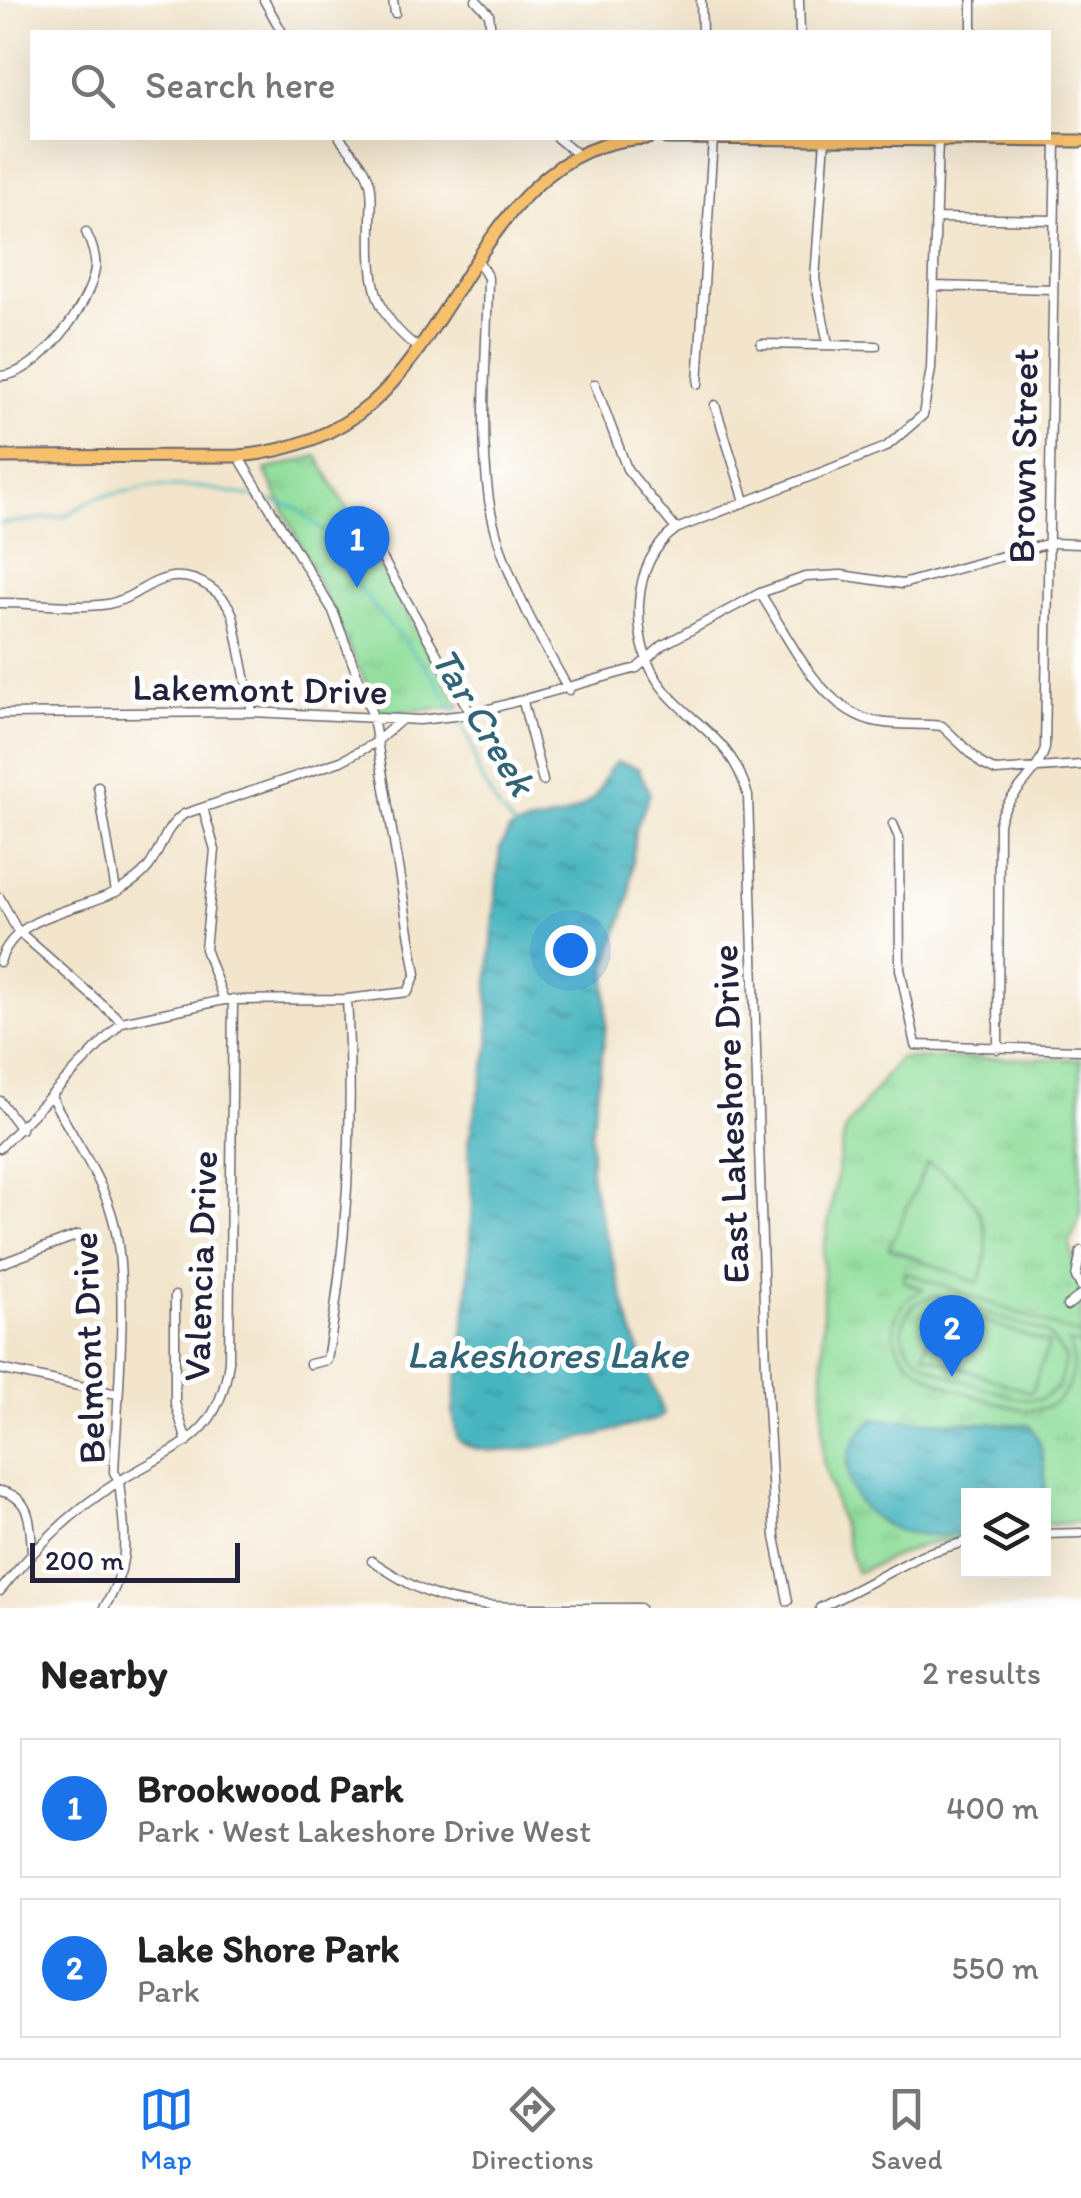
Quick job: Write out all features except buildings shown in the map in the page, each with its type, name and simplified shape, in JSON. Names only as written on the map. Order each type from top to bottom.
[{"type":"main road","points":[[0,457],[238,456],[290,448],[334,429],[376,399],[418,348],[530,192],[578,155],[625,140]]},
{"type":"main road","points":[[1015,140],[1081,142]]},
{"type":"street","points":[[264,0],[281,30]]},
{"type":"street","points":[[393,0],[395,13]]},
{"type":"street","points":[[476,0],[488,14],[491,30]]},
{"type":"street","points":[[701,0],[702,30]]},
{"type":"street","points":[[799,0],[800,30]]},
{"type":"street","points":[[972,0],[972,30]]},
{"type":"street","points":[[342,140],[365,170],[372,189],[370,263],[380,308],[394,330],[418,348]]},
{"type":"street","points":[[559,140],[578,155]]},
{"type":"street","points":[[698,384],[713,140]]},
{"type":"street","points":[[824,140],[815,280],[828,344]]},
{"type":"street","points":[[646,663],[640,592],[655,549],[676,529],[886,447],[923,415],[931,369],[938,140]]},
{"type":"street","name":"Brown Street","points":[[1036,770],[1045,748],[1056,141]]},
{"type":"street","points":[[935,218],[1054,220]]},
{"type":"street","points":[[0,376],[19,372],[37,360],[68,324],[95,268],[86,232]]},
{"type":"street","points":[[478,260],[488,278],[488,485],[493,519],[520,592],[568,690]]},
{"type":"street","points":[[934,286],[1054,289]]},
{"type":"street","points":[[761,344],[876,346]]},
{"type":"street","points":[[595,384],[627,469],[676,529]]},
{"type":"street","points":[[715,405],[745,501]]},
{"type":"street","points":[[0,1148],[122,1022],[229,1000],[346,999],[408,992],[416,974],[397,840],[375,743],[374,718],[334,611],[238,456]]},
{"type":"street","points":[[364,526],[471,714]]},
{"type":"street","name":"Lakemont Drive","points":[[0,714],[252,712],[403,719],[471,714],[568,690],[646,663],[663,645],[760,593],[822,574],[886,583],[916,582],[1050,543],[1081,544]]},
{"type":"street","points":[[0,603],[109,604],[135,598],[172,577],[198,581],[228,602],[247,672],[252,712]]},
{"type":"street","points":[[760,593],[814,676],[852,712],[880,722],[942,726],[989,769],[1036,770],[1081,765]]},
{"type":"street","name":"East Lakeshore Drive","points":[[646,663],[690,719],[727,749],[748,796],[764,1333],[775,1537],[788,1601]]},
{"type":"street","points":[[522,702],[543,781]]},
{"type":"street","points":[[0,962],[17,930],[116,892],[153,866],[174,821],[341,760],[375,743],[403,719]]},
{"type":"street","points":[[998,1049],[999,824],[1005,808],[1036,770]]},
{"type":"street","points":[[98,786],[116,892]]},
{"type":"street","name":"Valencia Drive","points":[[0,1591],[32,1550],[119,1481],[186,1442],[220,1407],[229,1361],[229,1000],[205,949],[204,920],[215,850],[203,808]]},
{"type":"street","points":[[893,824],[898,838],[900,970],[916,1045],[1081,1050]]},
{"type":"street","points":[[0,898],[17,930],[122,1022]]},
{"type":"street","points":[[310,1364],[328,1360],[344,1244],[350,1128],[346,999]]},
{"type":"street","name":"Belmont Drive","points":[[51,1096],[112,1217],[119,1274],[114,1472],[119,1481],[126,1558],[121,1580],[104,1608]]},
{"type":"street","points":[[0,1101],[21,1129]]},
{"type":"street","points":[[0,1264],[78,1235]]},
{"type":"street","points":[[1081,1251],[1076,1276],[1081,1286]]},
{"type":"street","points":[[1066,1306],[1081,1295]]},
{"type":"street","points":[[174,1296],[175,1403],[186,1442]]},
{"type":"street","points":[[0,1369],[118,1394]]},
{"type":"street","points":[[0,1491],[15,1494],[25,1502],[32,1550]]},
{"type":"street","points":[[1051,1534],[1081,1533]]},
{"type":"street","points":[[820,1608],[924,1554],[961,1543]]},
{"type":"street","points":[[372,1561],[460,1606],[640,1608]]},
{"type":"green space","points":[[317,456],[460,707],[380,713],[265,470]]},
{"type":"green space","points":[[899,1058],[1081,1059],[1081,1214],[1070,1244],[1081,1293],[1081,1522],[1051,1524],[1051,1488],[961,1488],[961,1539],[920,1546],[856,1573],[823,1461],[823,1253],[845,1130]]},
{"type":"green space","points":[[927,1163],[958,1184],[979,1212],[987,1246],[978,1283],[889,1248]]},
{"type":"green space","points":[[905,1272],[1081,1336],[1081,1345],[1069,1342],[1073,1367],[1067,1389],[1051,1405],[1026,1410],[989,1401],[926,1374],[898,1347],[894,1331],[902,1306],[923,1289],[903,1281]],"holes":[[[935,1296],[1047,1333],[1066,1358],[1058,1388],[1039,1400],[1020,1399],[943,1373],[910,1350],[903,1335],[910,1310]]]},
{"type":"green space","points":[[941,1305],[1049,1344],[1031,1393],[923,1354]]},
{"type":"water","name":"Lakeshores Lake","points":[[617,762],[638,768],[650,794],[635,830],[629,899],[607,965],[606,1025],[591,1135],[591,1180],[633,1334],[664,1414],[658,1419],[553,1445],[494,1451],[472,1447],[457,1438],[453,1412],[468,1293],[472,1198],[468,1143],[490,1044],[488,987],[500,848],[509,831],[559,818],[590,801]]},
{"type":"water","points":[[875,1419],[1029,1425],[1040,1444],[1045,1488],[961,1488],[961,1534],[936,1536],[891,1528],[868,1513],[851,1487],[849,1458],[862,1431]]},
{"type":"waterway","name":"Tar Creek","points":[[0,524],[64,516],[98,497],[149,487],[201,487],[261,498]]},
{"type":"waterway","name":"Tar Creek","points":[[268,500],[297,508],[327,535],[338,564],[434,677],[470,740],[479,774],[500,811],[516,828]]},
{"type":"place","name":"Brookwood Park","points":[[357,588]]},
{"type":"place","name":"Lake Shore Park","points":[[952,1377]]}]
